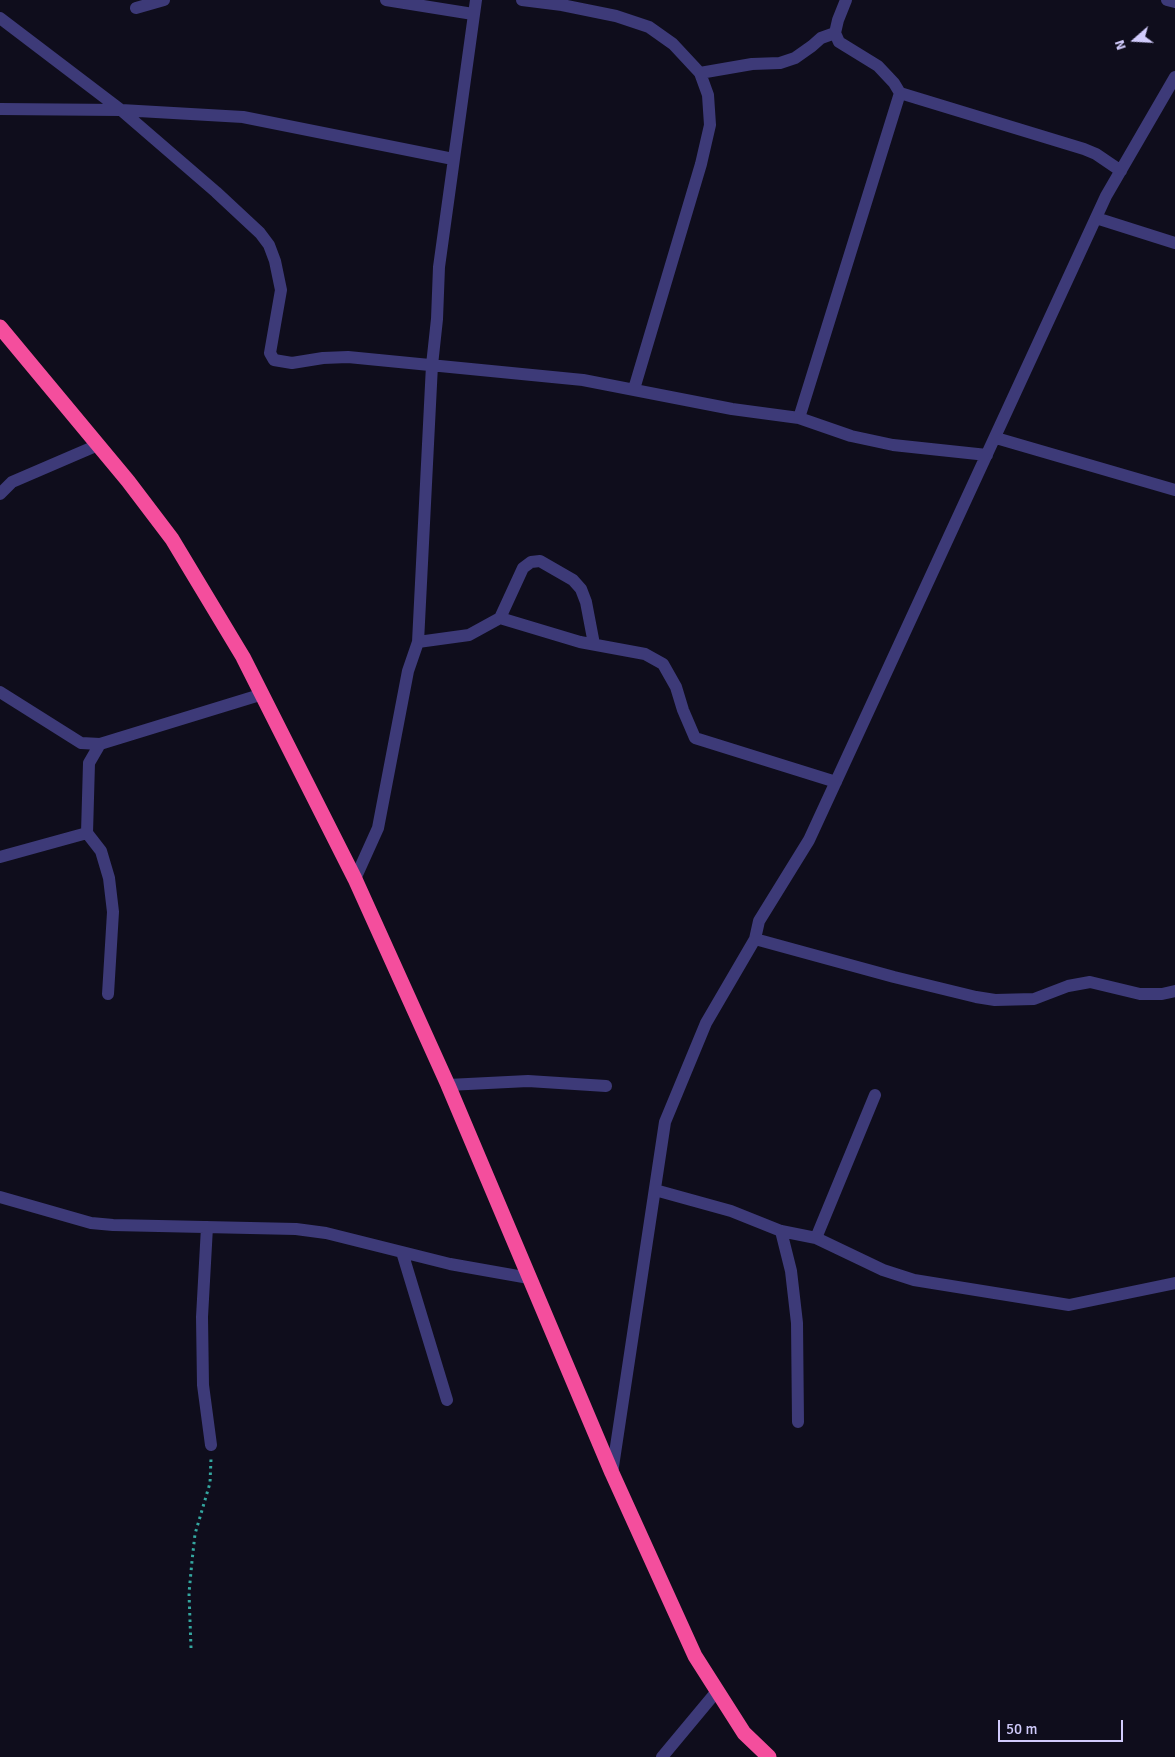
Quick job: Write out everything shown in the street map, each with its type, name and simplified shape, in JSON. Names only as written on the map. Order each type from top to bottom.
[{"type":"highway","points":[[0,327],[128,481],[172,539],[244,657],[356,879],[448,1085],[612,1473],[695,1656],[744,1732],[769,1757]]},
{"type":"street","points":[[136,8],[164,0]]},
{"type":"street","points":[[386,0],[473,14]]},
{"type":"street","points":[[356,879],[378,828],[408,671],[418,642],[432,365],[438,319],[439,267],[476,0]]},
{"type":"street","points":[[522,0],[562,5],[616,16],[649,27],[673,44],[700,73],[708,95],[710,125],[701,164],[634,390]]},
{"type":"street","points":[[846,0],[835,33],[839,42],[878,66],[894,83],[900,93],[1084,148],[1121,171]]},
{"type":"street","points":[[1167,0],[1175,2]]},
{"type":"street","points":[[0,18],[121,110],[216,192],[260,233],[269,245],[275,261],[281,290],[270,352],[274,360],[292,363],[324,358],[348,357],[524,376],[583,380],[732,409],[799,418],[851,436],[893,445],[987,455]]},
{"type":"street","points":[[700,73],[752,64],[780,63],[795,58],[821,38],[835,33]]},
{"type":"street","points":[[612,1473],[665,1122],[706,1023],[755,940],[760,921],[808,840],[836,782],[1106,196],[1175,77]]},
{"type":"street","points":[[799,418],[900,93]]},
{"type":"street","points":[[0,109],[121,110],[243,118],[453,159]]},
{"type":"street","points":[[1096,218],[1175,243]]},
{"type":"street","points":[[996,438],[1175,490]]},
{"type":"street","points":[[0,494],[12,482],[98,446]]},
{"type":"street","points":[[418,642],[469,635],[500,618],[523,568],[531,562],[540,561],[573,580],[581,589],[586,602],[594,644]]},
{"type":"street","points":[[500,618],[580,642],[645,654],[664,664],[676,687],[695,738],[836,782]]},
{"type":"street","points":[[0,692],[81,743],[100,744],[263,694]]},
{"type":"street","points":[[81,743],[89,763],[87,833],[101,851],[109,878],[112,912],[108,994]]},
{"type":"street","points":[[89,763],[100,744]]},
{"type":"street","points":[[0,857],[87,833]]},
{"type":"street","points":[[755,940],[894,977],[995,1000],[1034,998],[1068,986],[1090,982],[1140,994],[1162,994],[1175,991]]},
{"type":"street","points":[[448,1085],[528,1081],[606,1086]]},
{"type":"street","points":[[816,1238],[875,1095]]},
{"type":"street","points":[[655,1190],[731,1211],[781,1231],[816,1238],[883,1270],[914,1280],[1068,1305],[1175,1283]]},
{"type":"street","points":[[0,1197],[91,1222],[113,1225],[296,1229],[318,1232],[450,1264],[529,1278]]},
{"type":"street","points":[[207,1227],[202,1317],[203,1384],[211,1445]]},
{"type":"street","points":[[781,1231],[791,1271],[797,1323],[798,1422]]},
{"type":"street","points":[[402,1252],[447,1400]]},
{"type":"street","points":[[662,1757],[717,1691]]},
{"type":"path","points":[[191,1648],[190,1585],[195,1534],[210,1483],[211,1445]]}]
